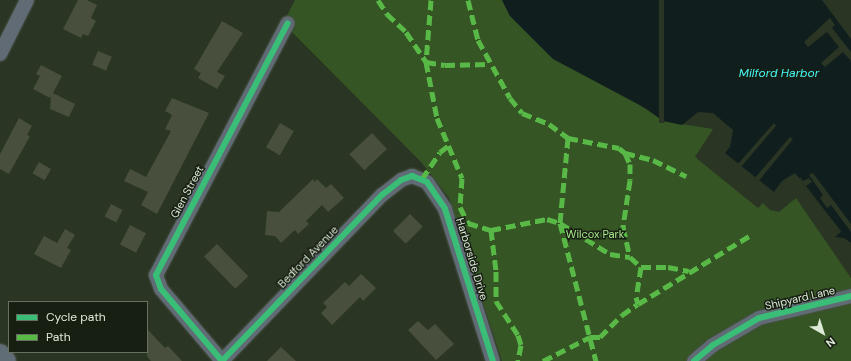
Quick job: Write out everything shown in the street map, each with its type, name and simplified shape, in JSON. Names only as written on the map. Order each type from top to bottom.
[{"type":"main road","points":[[0,354],[6,361]]},
{"type":"street","points":[[0,54],[27,0]]},
{"type":"street","name":"Glen Street","points":[[222,361],[161,289],[156,275],[288,23]]},
{"type":"street","name":"Bedford Avenue","points":[[222,361],[382,195],[404,178],[414,176]]},
{"type":"street","name":"Harborside Drive","points":[[414,176],[427,182],[445,209],[493,361]]},
{"type":"street","name":"Shipyard Lane","points":[[694,361],[713,345],[767,316],[851,296]]},
{"type":"green space","name":"Wilcox Park","points":[[295,0],[502,0],[510,16],[663,121],[713,129],[695,157],[758,208],[763,203],[770,210],[779,212],[796,198],[851,278],[851,361],[502,361],[449,198],[422,163],[283,23]]},
{"type":"water","name":"Milford Harbor","points":[[502,0],[822,0],[851,39],[851,243],[844,238],[835,237],[841,231],[795,173],[782,181],[774,192],[725,153],[730,147],[733,130],[713,113],[698,112],[682,125],[663,121],[647,109],[553,59],[510,16]]},
{"type":"pier","points":[[659,0],[664,0],[664,123],[659,123]]},
{"type":"pier","points":[[830,18],[835,25],[832,28],[851,52],[851,61],[843,52],[825,67],[821,63],[839,47],[827,32],[808,47],[804,42]]},
{"type":"pier","points":[[774,123],[776,126],[740,168],[737,165]]},
{"type":"pier","points":[[790,137],[793,139],[758,182],[754,179]]},
{"type":"pier","points":[[813,173],[851,224],[851,232],[831,205],[827,208],[820,198],[823,195],[809,175]]},
{"type":"pier","points":[[800,177],[803,181],[809,178],[812,182],[806,186],[841,232],[835,237],[839,231],[799,179]]},
{"type":"building","points":[[78,0],[87,0],[97,5],[91,18],[96,21],[88,36],[83,34],[81,38],[63,29]]},
{"type":"building","points":[[222,21],[243,33],[217,72],[225,76],[217,89],[198,78],[201,73],[194,69]]},
{"type":"building","points":[[98,51],[112,57],[106,71],[92,65]]},
{"type":"building","points":[[41,65],[62,76],[53,93],[75,104],[69,117],[50,109],[51,96],[50,98],[33,89],[40,76],[36,74]]},
{"type":"building","points":[[172,98],[209,113],[157,214],[141,205],[148,192],[124,181],[130,169],[146,177],[171,131],[165,129],[172,115],[165,111]]},
{"type":"building","points":[[19,118],[32,126],[27,135],[30,136],[9,174],[0,169],[0,154]]},
{"type":"building","points":[[280,123],[294,131],[280,155],[266,147]]},
{"type":"building","points":[[372,133],[387,149],[364,170],[349,154]]},
{"type":"building","points":[[39,162],[51,169],[45,180],[32,173]]},
{"type":"building","points":[[313,179],[315,182],[317,179],[326,188],[331,184],[344,198],[328,212],[322,205],[306,221],[309,224],[298,234],[295,230],[281,243],[275,236],[265,235],[267,211],[279,212]]},
{"type":"building","points":[[111,204],[123,210],[116,222],[105,216]]},
{"type":"building","points":[[410,214],[423,227],[406,244],[393,231]]},
{"type":"building","points":[[130,225],[146,233],[136,253],[120,245]]},
{"type":"building","points":[[65,229],[75,235],[67,248],[71,250],[61,268],[34,254],[44,236],[57,243]]},
{"type":"building","points":[[217,244],[248,276],[235,289],[204,257]]},
{"type":"building","points":[[361,274],[376,288],[363,301],[360,297],[332,325],[321,313],[327,307],[323,303],[345,282],[349,286]]},
{"type":"building","points":[[418,321],[428,330],[435,324],[454,344],[436,360],[408,330]]},
{"type":"building","points":[[148,330],[165,348],[168,346],[182,361],[151,361],[147,356]]},
{"type":"building","points":[[281,347],[296,361],[267,361]]},
{"type":"marked path","points":[[378,0],[387,14],[406,32],[426,62],[445,65],[490,64]]},
{"type":"marked path","points":[[431,0],[426,62],[437,118],[462,178],[460,207],[468,223],[491,230],[547,219],[560,223],[610,254],[630,257],[641,267],[636,297],[638,304],[751,235]]},
{"type":"marked path","points":[[468,0],[478,40],[510,98],[522,113],[549,124],[568,138],[560,223],[596,361]]},
{"type":"marked path","points":[[568,138],[619,148],[625,153],[630,164],[630,180],[623,227],[630,257]]},
{"type":"marked path","points":[[422,179],[440,152],[448,146]]},
{"type":"marked path","points":[[625,153],[653,160],[686,176]]},
{"type":"marked path","points":[[491,230],[496,271],[496,301],[518,335],[521,345],[518,361]]},
{"type":"marked path","points":[[641,267],[668,267],[689,271]]},
{"type":"marked path","points":[[543,361],[590,337],[600,337],[622,315],[638,304]]},
{"type":"cycle path","points":[[222,361],[161,289],[156,275],[288,23]]},
{"type":"cycle path","points":[[222,361],[382,195],[401,180],[412,176],[427,182],[445,209],[493,361]]},
{"type":"cycle path","points":[[694,361],[713,345],[759,318],[851,296]]}]
